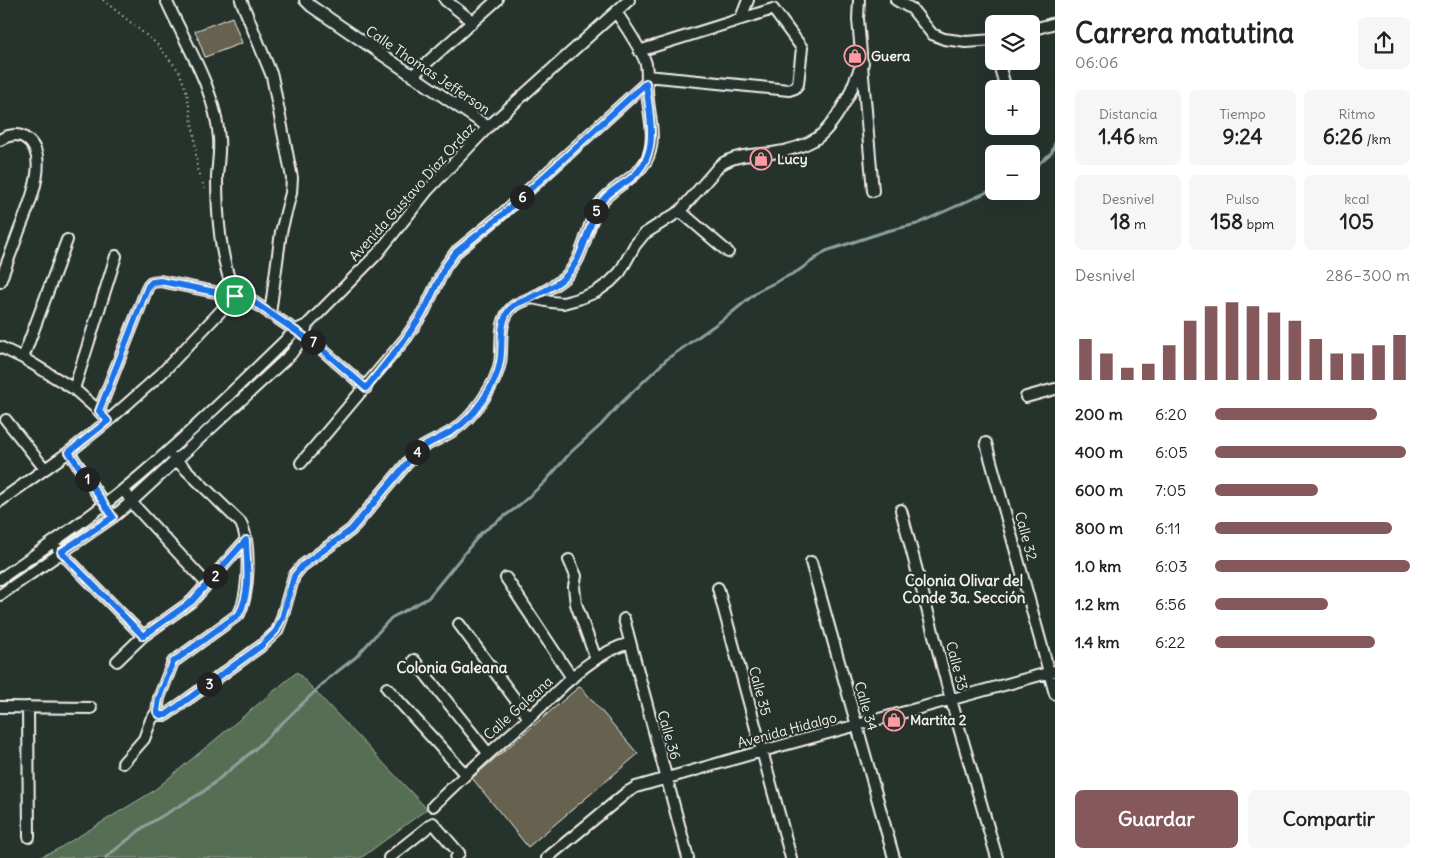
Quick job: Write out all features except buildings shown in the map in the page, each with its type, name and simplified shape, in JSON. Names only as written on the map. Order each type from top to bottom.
[{"type":"street","points":[[166,0],[199,69],[216,118],[220,140],[218,210],[222,255],[235,296]]},
{"type":"street","points":[[241,0],[272,76],[292,178],[292,193],[281,232],[270,314]]},
{"type":"street","name":"Calle Thomas Jefferson","points":[[305,0],[318,12],[488,127]]},
{"type":"street","points":[[445,0],[472,21]]},
{"type":"street","points":[[412,76],[497,0]]},
{"type":"street","points":[[742,18],[748,0]]},
{"type":"street","points":[[859,0],[858,19],[873,190]]},
{"type":"street","points":[[896,0],[912,9],[932,34],[944,40],[985,42]]},
{"type":"street","name":"Avenida Gustavo Díaz Ordaz","points":[[0,595],[113,517],[177,461],[291,354],[300,333],[378,253],[428,190],[488,127],[627,1]]},
{"type":"street","points":[[301,463],[366,388],[406,338],[424,311],[445,267],[456,252],[516,202],[647,79],[790,90],[798,84],[802,48],[773,9],[639,51]]},
{"type":"street","points":[[157,712],[160,715],[166,715],[261,646],[276,631],[282,618],[294,576],[302,566],[351,530],[418,450],[431,441],[454,430],[472,415],[497,376],[503,327],[507,313],[516,304],[532,298],[564,278],[574,266],[600,204],[614,190],[632,177],[646,161],[651,145],[652,128],[646,63],[616,12]]},
{"type":"street","points":[[1040,27],[1055,23]]},
{"type":"street","points":[[532,298],[563,303],[578,300],[596,292],[620,272],[635,245],[644,234],[680,211],[710,176],[728,160],[744,155],[775,152],[817,138],[835,119],[863,63]]},
{"type":"street","points":[[0,140],[15,135],[25,138],[36,152],[38,165],[34,192],[0,282]]},
{"type":"street","points":[[680,211],[728,252]]},
{"type":"street","points":[[23,358],[67,240]]},
{"type":"street","points":[[74,389],[116,256]]},
{"type":"street","points":[[99,411],[148,286],[152,282],[160,281],[252,301],[318,346],[366,388]]},
{"type":"street","points":[[0,501],[69,452],[108,421],[160,374],[235,296]]},
{"type":"street","points":[[0,579],[124,489],[300,333]]},
{"type":"street","points":[[0,348],[23,358],[74,389],[108,421]]},
{"type":"street","points":[[1026,397],[1055,390]]},
{"type":"street","points":[[6,420],[45,469]]},
{"type":"street","name":"Calle 32","points":[[986,443],[1052,672],[1055,694]]},
{"type":"street","points":[[69,452],[113,517]]},
{"type":"street","points":[[123,763],[144,739],[151,720],[157,712],[159,698],[173,662],[239,614],[246,594],[246,540],[245,531],[241,523],[168,452]]},
{"type":"street","points":[[124,489],[131,502],[207,584]]},
{"type":"street","name":"Calle 33","points":[[901,510],[951,700],[997,858]]},
{"type":"street","points":[[117,661],[143,636],[192,601],[246,540]]},
{"type":"street","points":[[52,542],[143,636]]},
{"type":"street","points":[[569,560],[576,576],[574,587],[576,604],[596,659]]},
{"type":"street","name":"Calle 34","points":[[812,562],[894,858]]},
{"type":"street","points":[[506,578],[572,678]]},
{"type":"street","name":"Calle 35","points":[[718,588],[792,858]]},
{"type":"street","name":"Calle 36","points":[[624,618],[688,858]]},
{"type":"street","points":[[459,624],[529,718]]},
{"type":"street","name":"Calle Galeana","points":[[433,806],[465,774],[572,678],[596,659],[619,646],[630,643]]},
{"type":"street","points":[[414,660],[488,753]]},
{"type":"street","name":"Avenida Hidalgo","points":[[553,856],[626,793],[636,787],[1052,672]]},
{"type":"street","points":[[388,688],[465,774]]},
{"type":"street","points":[[28,707],[29,837]]},
{"type":"street","points":[[0,708],[91,708]]},
{"type":"street","points":[[389,858],[433,823],[459,853],[456,858]]},
{"type":"path","points":[[103,0],[156,44],[179,71],[187,93],[195,140],[197,169],[208,197]]},
{"type":"green space","points":[[297,672],[427,809],[361,858],[38,858],[56,850],[152,792]]},
{"type":"waterway","points":[[1040,163],[1052,152],[1055,143]]},
{"type":"waterway","points":[[105,858],[145,826],[203,792],[254,750],[329,678],[356,657],[391,618],[428,598],[481,533],[516,508],[544,483],[571,452],[667,359],[729,315],[758,291],[798,271],[826,251],[887,231],[917,224],[985,193]]},
{"type":"place","name":"Guera","points":[[855,56]]},
{"type":"place","name":"Lucy","points":[[761,159]]},
{"type":"place","name":"Martita 2","points":[[894,720]]},
{"type":"district","name":"Colonia Olivar del Conde 3a. Sección","points":[[964,588]]},
{"type":"district","name":"Colonia Galeana","points":[[452,667]]},
{"type":"route","points":[[646,83],[652,128],[651,145],[646,161],[632,177],[614,190],[600,204],[574,266],[564,278],[532,298],[516,304],[507,313],[503,327],[497,376],[472,415],[454,430],[431,441],[418,450],[351,530],[302,566],[294,576],[282,618],[276,631],[261,646],[166,715],[160,715],[157,712],[159,698],[173,662],[239,614],[243,606],[247,578],[246,540],[192,601],[143,636],[61,552],[113,517],[69,452],[108,421],[99,411],[148,286],[152,282],[160,281],[235,296],[252,301],[296,330],[318,346],[366,388],[406,338],[424,311],[445,267],[456,252],[502,215],[646,83]]}]
